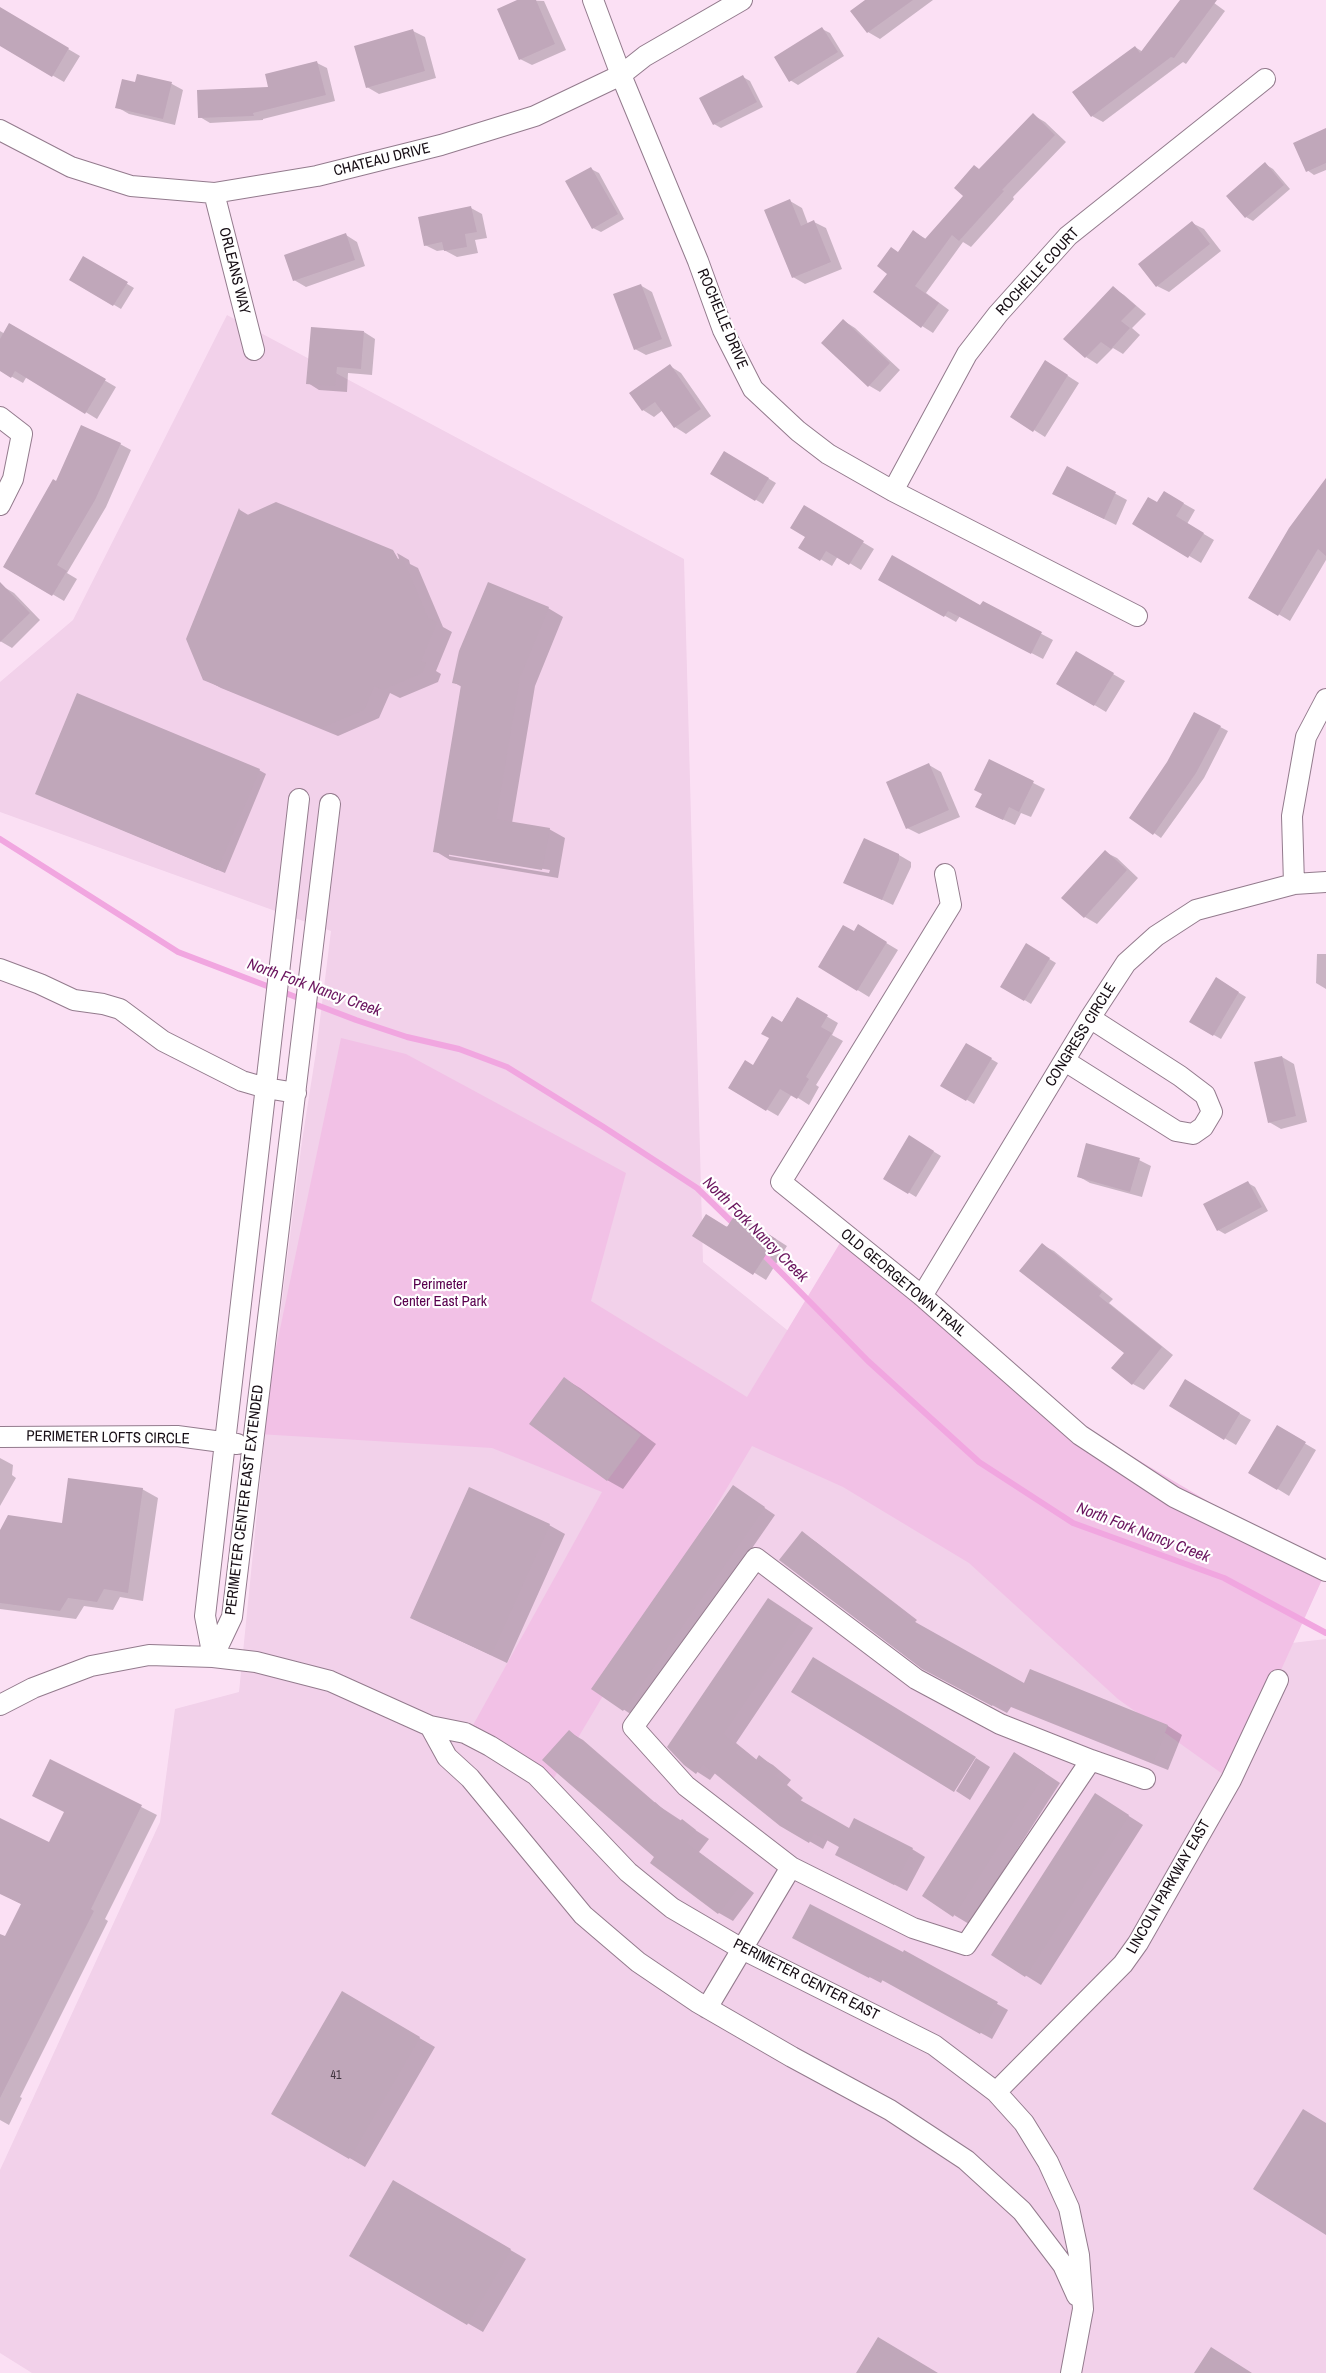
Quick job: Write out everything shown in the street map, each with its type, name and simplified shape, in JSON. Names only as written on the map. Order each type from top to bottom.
[{"type":"street","name":"ROCHELLE DRIVE","points":[[593,0],[621,75],[698,261],[723,330],[753,389],[798,431],[828,454],[893,491],[1137,616]]},
{"type":"street","name":"CHATEAU DRIVE","points":[[0,130],[71,167],[131,186],[214,193],[317,176],[441,145],[535,116],[621,75],[645,56],[742,0]]},
{"type":"street","name":"ROCHELLE COURT","points":[[893,491],[967,354],[998,314],[1068,236],[1265,79]]},
{"type":"street","name":"ORLEANS WAY","points":[[214,193],[254,350]]},
{"type":"street","points":[[0,417],[22,434],[13,479],[0,505]]},
{"type":"street","points":[[1294,884],[1292,816],[1306,737],[1326,699]]},
{"type":"street","name":"PERIMETER CENTER EAST EXTENDED","points":[[213,1657],[205,1616],[299,799]]},
{"type":"street","name":"PERIMETER CENTER EAST EXTENDED","points":[[213,1657],[232,1617],[330,804]]},
{"type":"street","name":"OLD GEORGETOWN TRAIL","points":[[945,874],[951,905],[781,1182],[922,1296],[1080,1435],[1174,1497],[1326,1571]]},
{"type":"street","name":"CONGRESS CIRCLE","points":[[922,1296],[1090,1018],[1126,963],[1156,936],[1196,910],[1294,884],[1326,882]]},
{"type":"street","points":[[0,969],[74,1000],[120,1009],[163,1041],[234,1077],[266,1088],[296,1093]]},
{"type":"street","points":[[1065,1061],[1176,1131],[1193,1134],[1203,1127],[1212,1112],[1205,1095],[1180,1076],[1090,1018]]},
{"type":"street","name":"PERIMETER LOFTS CIRCLE","points":[[0,1437],[177,1436],[252,1445]]},
{"type":"street","points":[[1090,1760],[966,1945],[913,1928],[791,1867],[687,1786],[633,1727],[756,1558],[916,1679],[1000,1724],[1145,1779]]},
{"type":"street","name":"PERIMETER CENTER EAST","points":[[0,1705],[33,1688],[91,1666],[149,1655],[213,1657],[265,1664],[330,1681],[430,1726],[465,1733],[536,1775],[628,1872],[672,1908],[742,1949],[934,2045],[996,2091],[1024,2123],[1048,2163],[1070,2208],[1078,2255],[1083,2309],[1071,2373]]},
{"type":"street","name":"LINCOLN PARKWAY EAST","points":[[996,2091],[1123,1964],[1138,1943],[1231,1780],[1278,1680]]},
{"type":"street","points":[[430,1726],[447,1756],[470,1778],[583,1916],[638,1962],[707,2008],[890,2110],[966,2160],[1022,2211],[1063,2265],[1083,2309]]},
{"type":"street","points":[[707,2008],[791,1867]]},
{"type":"shaded area","points":[[227,315],[684,559],[703,1262],[1189,1655],[1326,1639],[1326,2373],[32,2373],[0,2353],[0,2170],[160,1822],[175,1709],[239,1692],[264,1443],[331,931],[0,812],[0,682],[73,620]]},
{"type":"green space","name":"Perimeter Center East Park","points":[[341,1038],[406,1054],[626,1173],[591,1301],[747,1397],[843,1238],[1084,1428],[1326,1571],[1231,1780],[1118,1699],[969,1563],[843,1487],[752,1446],[548,1788],[472,1727],[602,1492],[492,1448],[258,1434]]},
{"type":"building","points":[[517,0],[536,0],[555,44],[519,60],[497,9]]},
{"type":"building","points":[[865,0],[913,0],[867,33],[850,11]]},
{"type":"building","points":[[1180,0],[1217,0],[1174,58],[1171,57],[1091,117],[1072,92],[1135,46],[1140,53]]},
{"type":"building","points":[[0,7],[69,48],[52,77],[0,46]]},
{"type":"building","points":[[822,27],[838,52],[789,82],[774,57]]},
{"type":"building","points":[[413,29],[425,71],[366,88],[354,46]]},
{"type":"building","points":[[317,61],[326,95],[253,113],[254,116],[198,118],[197,90],[268,87],[265,74]]},
{"type":"building","points":[[137,74],[172,82],[163,119],[115,108],[122,79],[135,82]]},
{"type":"building","points":[[743,75],[757,102],[713,125],[699,98]]},
{"type":"building","points":[[1033,113],[1055,135],[1002,190],[1004,191],[959,241],[952,235],[915,286],[939,303],[921,328],[873,292],[887,274],[877,266],[891,247],[898,252],[913,230],[925,239],[963,196],[954,188],[974,165],[979,169]]},
{"type":"building","points":[[1326,128],[1326,163],[1306,172],[1293,143]]},
{"type":"building","points":[[1265,162],[1284,185],[1245,218],[1226,196]]},
{"type":"building","points":[[591,167],[618,214],[592,229],[565,181]]},
{"type":"building","points":[[790,199],[801,226],[814,220],[831,262],[792,278],[764,210]]},
{"type":"building","points":[[471,206],[477,232],[465,234],[467,247],[444,251],[442,242],[424,246],[418,217]]},
{"type":"building","points":[[1192,221],[1210,244],[1156,287],[1138,264]]},
{"type":"building","points":[[346,233],[355,260],[293,281],[284,255]]},
{"type":"building","points":[[83,256],[128,282],[113,306],[69,280]]},
{"type":"building","points":[[641,284],[662,339],[634,350],[613,294]]},
{"type":"building","points":[[1113,286],[1136,306],[1121,321],[1130,328],[1111,349],[1101,342],[1085,358],[1063,339]]},
{"type":"building","points":[[843,319],[890,363],[868,387],[821,343]]},
{"type":"building","points":[[9,323],[106,379],[85,414],[15,371],[11,378],[0,371],[0,339]]},
{"type":"building","points":[[311,327],[364,331],[361,369],[337,367],[335,386],[306,384]]},
{"type":"building","points":[[1045,360],[1068,375],[1033,432],[1010,417]]},
{"type":"building","points":[[670,364],[701,409],[674,428],[655,402],[642,411],[629,393]]},
{"type":"building","points":[[81,425],[121,443],[95,500],[57,565],[67,571],[52,596],[3,567],[53,479],[56,481]]},
{"type":"building","points":[[724,451],[769,478],[755,501],[710,474]]},
{"type":"building","points":[[1067,466],[1116,492],[1104,519],[1052,494]]},
{"type":"building","points":[[1326,478],[1326,556],[1318,549],[1278,616],[1248,598],[1289,528]]},
{"type":"building","points":[[1164,491],[1184,503],[1176,516],[1204,533],[1188,558],[1132,524],[1148,497],[1157,502]]},
{"type":"building","points":[[276,502],[393,550],[398,559],[402,557],[428,618],[437,622],[421,661],[426,663],[422,673],[383,690],[374,686],[364,710],[321,728],[203,680],[186,639],[239,508],[243,517]]},
{"type":"building","points":[[804,505],[864,541],[849,565],[826,551],[820,561],[798,548],[805,537],[790,528]]},
{"type":"building","points":[[892,555],[980,605],[983,601],[1042,632],[1031,654],[948,611],[944,617],[878,580]]},
{"type":"building","points":[[0,582],[30,613],[0,642]]},
{"type":"building","points":[[488,582],[549,607],[520,677],[496,819],[550,828],[542,870],[433,852],[461,685],[452,683],[459,651]]},
{"type":"building","points":[[1076,651],[1114,673],[1094,706],[1056,684]]},
{"type":"building","points":[[77,693],[260,769],[217,870],[35,794]]},
{"type":"building","points":[[1194,712],[1221,726],[1196,773],[1153,835],[1129,818],[1167,762]]},
{"type":"building","points":[[989,759],[1034,781],[1019,812],[1009,807],[1003,820],[975,807],[982,794],[974,790]]},
{"type":"building","points":[[929,763],[949,810],[906,829],[886,782]]},
{"type":"building","points":[[864,838],[899,854],[899,860],[882,900],[843,883]]},
{"type":"building","points":[[1105,850],[1127,870],[1084,918],[1061,898]]},
{"type":"building","points":[[858,924],[887,942],[857,991],[818,967],[843,925],[854,931]]},
{"type":"building","points":[[1026,943],[1050,958],[1024,1001],[1000,987]]},
{"type":"building","points":[[1216,977],[1239,992],[1213,1036],[1189,1022]]},
{"type":"building","points":[[797,997],[828,1015],[821,1027],[832,1033],[806,1077],[809,1079],[797,1099],[780,1089],[766,1111],[728,1088],[745,1060],[753,1065],[769,1038],[761,1034],[772,1016],[782,1022]]},
{"type":"building","points":[[966,1043],[992,1058],[966,1101],[940,1086]]},
{"type":"building","points":[[1282,1056],[1296,1116],[1268,1123],[1254,1062]]},
{"type":"building","points":[[909,1135],[934,1151],[908,1194],[883,1179]]},
{"type":"building","points":[[1086,1143],[1140,1158],[1130,1192],[1077,1177]]},
{"type":"building","points":[[1248,1181],[1262,1207],[1217,1231],[1203,1204]]},
{"type":"building","points":[[736,1213],[776,1239],[753,1275],[692,1236],[706,1214],[727,1227]]},
{"type":"building","points":[[1042,1243],[1102,1292],[1099,1296],[1162,1347],[1132,1385],[1111,1368],[1124,1353],[1019,1271]]},
{"type":"building","points":[[564,1377],[641,1435],[607,1481],[529,1424]]},
{"type":"building","points":[[1185,1379],[1240,1413],[1224,1440],[1169,1406]]},
{"type":"building","points":[[1277,1425],[1306,1442],[1277,1490],[1248,1473]]},
{"type":"building","points":[[68,1478],[143,1488],[128,1593],[104,1589],[97,1602],[68,1598],[60,1611],[0,1603],[0,1530],[8,1515],[62,1523]]},
{"type":"building","points":[[733,1485],[765,1507],[623,1711],[591,1689]]},
{"type":"building","points":[[469,1487],[550,1524],[491,1655],[410,1618]]},
{"type":"building","points":[[802,1531],[903,1611],[901,1614],[1024,1683],[1030,1669],[1168,1725],[1153,1763],[996,1700],[992,1706],[922,1669],[779,1560]]},
{"type":"building","points":[[768,1598],[801,1620],[723,1734],[756,1760],[759,1755],[779,1771],[775,1776],[791,1789],[788,1793],[849,1828],[854,1818],[913,1848],[894,1885],[835,1855],[839,1847],[814,1833],[809,1843],[780,1826],[703,1764],[696,1774],[667,1747]]},
{"type":"building","points":[[813,1657],[976,1757],[954,1792],[791,1692]]},
{"type":"building","points":[[569,1730],[679,1823],[682,1819],[696,1830],[686,1843],[741,1884],[718,1914],[650,1863],[654,1857],[542,1760]]},
{"type":"building","points":[[1014,1752],[1045,1773],[953,1917],[922,1896]]},
{"type":"building","points":[[50,1759],[142,1805],[91,1909],[94,1911],[0,2098],[0,1934],[5,1936],[21,1904],[0,1894],[0,1818],[49,1842],[64,1812],[32,1796]]},
{"type":"building","points":[[1095,1793],[1129,1815],[1025,1977],[991,1955]]},
{"type":"building","points":[[810,1904],[903,1952],[904,1950],[998,2002],[980,2034],[871,1974],[869,1978],[792,1938]]},
{"type":"building","points":[[342,1991],[420,2037],[349,2159],[271,2114]]},
{"type":"building","points":[[1303,2109],[1326,2123],[1326,2235],[1253,2189]]},
{"type":"building","points":[[393,2180],[511,2249],[467,2325],[349,2256]]},
{"type":"building","points":[[878,2337],[938,2373],[856,2373]]},
{"type":"building","points":[[1211,2347],[1252,2373],[1194,2373]]},
{"type":"waterway","name":"North Fork Nancy Creek","points":[[0,839],[178,952],[356,1020],[407,1037],[459,1049],[507,1067],[697,1188],[736,1226]]},
{"type":"waterway","name":"North Fork Nancy Creek","points":[[760,1251],[868,1361],[979,1462],[1073,1523],[1224,1578],[1326,1633]]}]
